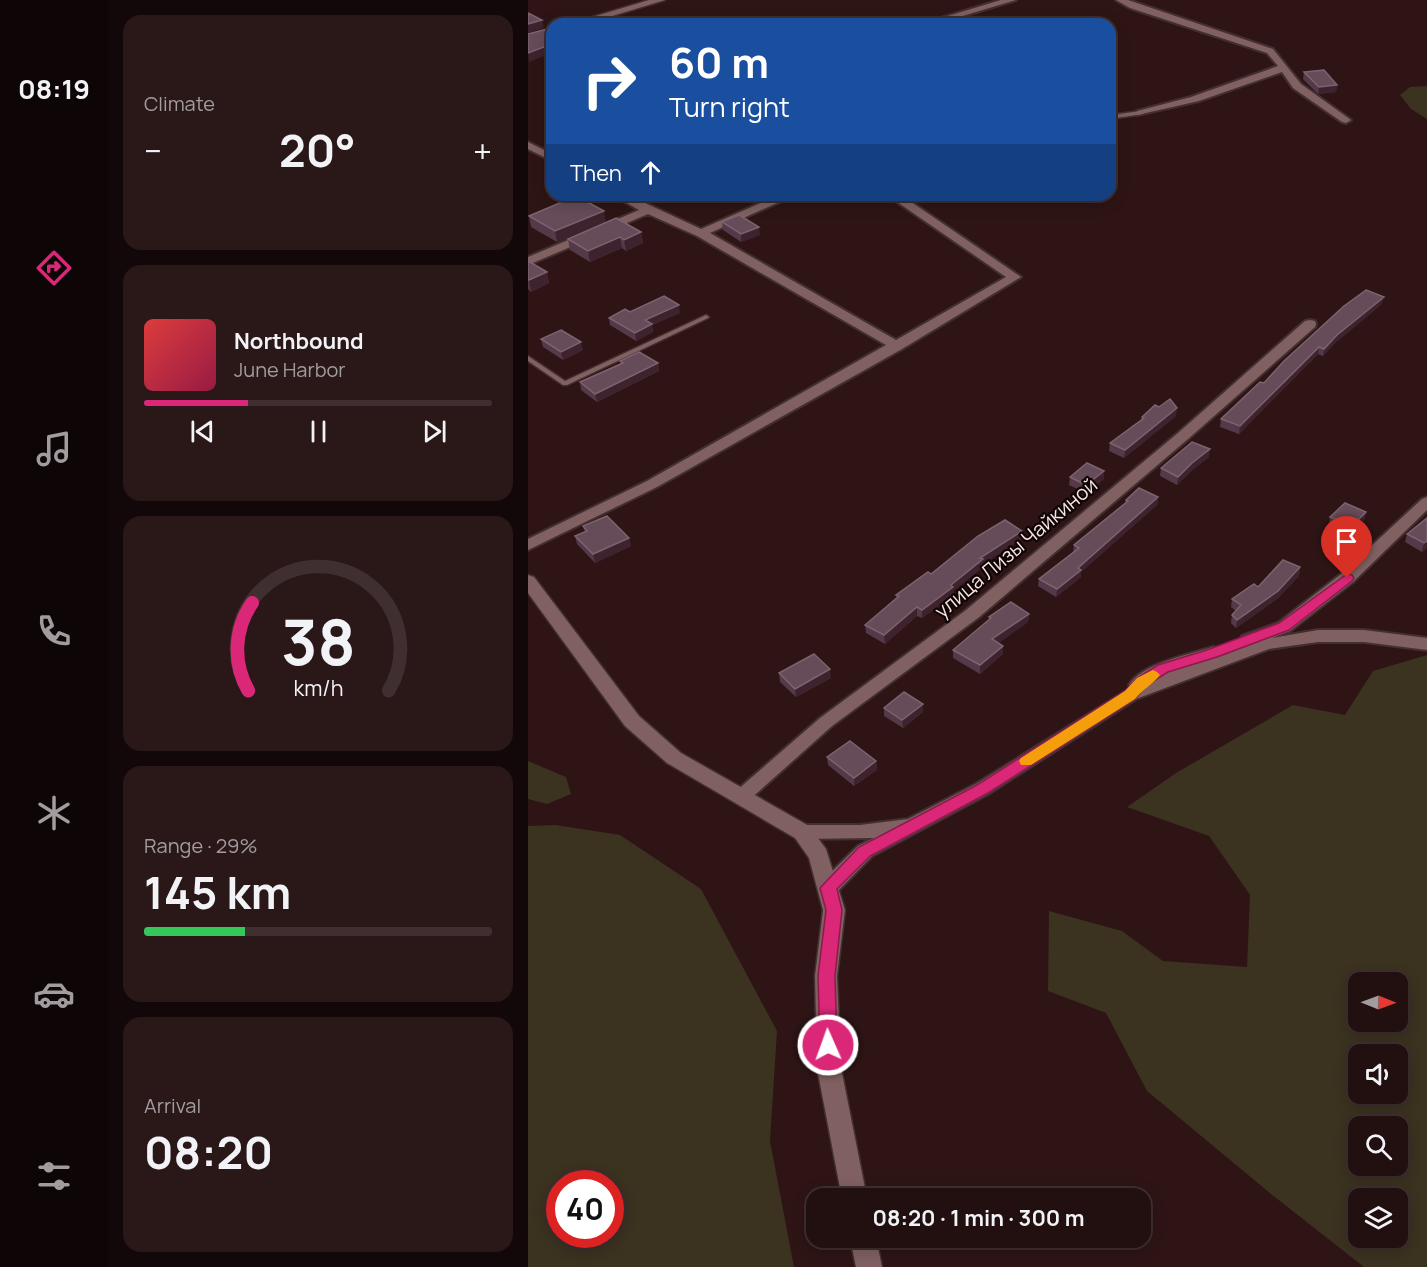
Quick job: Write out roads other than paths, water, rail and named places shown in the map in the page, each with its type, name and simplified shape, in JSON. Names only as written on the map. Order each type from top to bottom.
[{"type":"street","points":[[596,18],[660,0]]},
{"type":"street","points":[[947,18],[1011,0]]},
{"type":"street","points":[[1121,0],[1270,51],[1276,56],[1294,84],[1346,120]]},
{"type":"street","points":[[1141,113],[1196,99],[1283,68]]},
{"type":"street","points":[[1260,77],[1276,83],[1294,84]]},
{"type":"street","points":[[531,149],[546,155]]},
{"type":"street","points":[[631,201],[701,233],[897,346]]},
{"type":"street","points":[[701,233],[775,201]]},
{"type":"street","points":[[528,545],[652,484],[1015,277],[902,201]]},
{"type":"street","points":[[528,261],[648,210]]},
{"type":"street","name":"улица Лизы Чайкиной","points":[[742,796],[826,722],[972,614],[1183,436],[1310,324]]},
{"type":"street","points":[[1130,695],[1142,682],[1163,669],[1212,654],[1284,627],[1347,578],[1427,502]]},
{"type":"street","points":[[528,581],[632,721],[674,758],[802,832],[819,855],[834,910],[826,976],[829,1068],[853,1188]]},
{"type":"street","points":[[828,888],[865,851],[982,789],[1130,695],[1267,644],[1318,636],[1364,636],[1427,645]]},
{"type":"street","points":[[802,832],[860,832],[911,826]]},
{"type":"street","points":[[865,1248],[869,1267]]},
{"type":"lane","points":[[1116,116],[1141,113]]},
{"type":"lane","points":[[528,358],[565,384],[706,317]]}]
